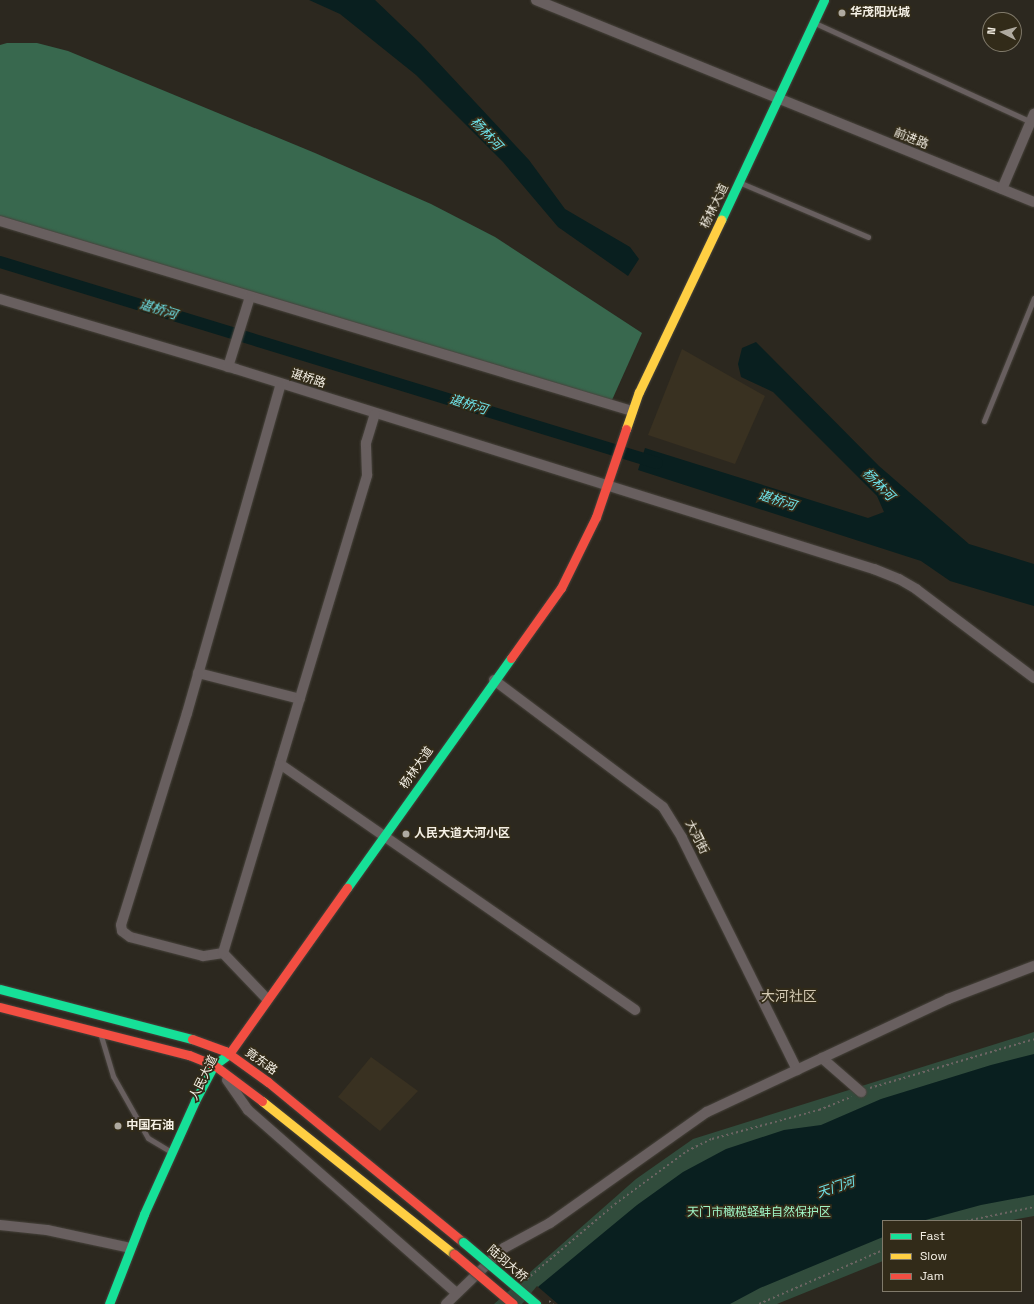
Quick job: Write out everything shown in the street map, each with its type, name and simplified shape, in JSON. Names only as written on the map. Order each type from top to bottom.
[{"type":"main road","name":"杨林大道","points":[[229,1054],[561,588],[581,552],[607,486],[632,410],[650,367],[779,100],[824,0]]},
{"type":"main road","name":"竟东路","points":[[0,989],[200,1041],[229,1054],[268,1082],[463,1242]]},
{"type":"main road","points":[[0,1007],[189,1055],[217,1068],[261,1100],[454,1254],[513,1304]]},
{"type":"main road","name":"人民大道","points":[[109,1304],[130,1248],[172,1152],[217,1068],[229,1054]]},
{"type":"main road","name":"人民大道","points":[[118,1304],[217,1068]]},
{"type":"main road","name":"陆羽大桥","points":[[463,1242],[536,1304]]},
{"type":"street","name":"前进路","points":[[536,0],[779,100],[1034,202]]},
{"type":"street","points":[[1002,189],[1033,120]]},
{"type":"street","points":[[0,221],[632,410]]},
{"type":"street","points":[[228,367],[250,297]]},
{"type":"street","name":"谌桥路","points":[[0,299],[228,367],[899,579],[1034,678]]},
{"type":"street","points":[[223,953],[203,956],[130,937],[122,931],[121,925],[198,673],[281,384]]},
{"type":"street","points":[[223,953],[367,475],[366,443],[375,414]]},
{"type":"street","points":[[198,673],[300,698]]},
{"type":"street","name":"大河街","points":[[494,680],[663,806],[682,838],[797,1070]]},
{"type":"street","points":[[280,764],[635,1010]]},
{"type":"street","points":[[223,953],[267,999]]},
{"type":"street","points":[[446,1304],[504,1248],[550,1223],[707,1112],[948,999],[1033,968]]},
{"type":"street","points":[[822,1058],[861,1092]]},
{"type":"street","points":[[217,1068],[248,1110],[456,1293]]},
{"type":"street","points":[[0,1225],[47,1230],[130,1248]]},
{"type":"lane","points":[[814,23],[1033,120]]},
{"type":"lane","points":[[740,182],[868,237]]},
{"type":"lane","points":[[984,421],[1034,298]]},
{"type":"lane","points":[[100,1032],[113,1076],[148,1138],[172,1152]]},
{"type":"path","points":[[524,1283],[615,1204],[687,1151],[712,1138],[819,1110],[861,1092],[903,1077],[1034,1039]]},
{"type":"path","points":[[971,1220],[1034,1207]]},
{"type":"path","points":[[759,1304],[882,1250]]},
{"type":"shaded area","points":[[682,349],[765,396],[735,464],[648,435]]},
{"type":"shaded area","points":[[371,1057],[418,1091],[380,1131],[338,1097]]},
{"type":"green space","points":[[7,43],[37,43],[68,51],[315,153],[431,204],[495,237],[642,333],[612,400],[0,216],[0,45]]},
{"type":"green space","name":"天门市橄榄蛏蚌自然保护区","points":[[1034,1032],[1034,1216],[1012,1220],[882,1220],[882,1261],[777,1304],[494,1304],[636,1179],[693,1139]]},
{"type":"water","name":"杨林河","points":[[309,0],[375,0],[421,44],[529,160],[565,209],[630,247],[639,259],[628,276],[558,227],[503,162],[416,75],[340,14]]},
{"type":"water","name":"杨林河","points":[[756,342],[879,466],[969,544],[1034,564],[1034,606],[950,581],[921,561],[638,470],[645,448],[868,518],[884,512],[877,496],[773,392],[741,377],[738,364],[742,348]]},
{"type":"water","name":"天门市橄榄蛏蚌自然保护区","points":[[1034,1054],[1034,1195],[981,1205],[926,1220],[882,1220],[882,1237],[760,1288],[730,1304],[524,1304],[539,1286],[637,1205],[683,1172],[726,1149],[784,1130],[821,1125],[881,1099],[991,1065]]},
{"type":"pier","points":[[537,1286],[558,1304],[522,1304]]},
{"type":"waterway","name":"谌桥河","points":[[0,262],[657,463]]},
{"type":"traffic: fast","points":[[721,220],[824,0]]},
{"type":"traffic: fast","points":[[347,888],[511,658]]},
{"type":"traffic: fast","points":[[0,989],[192,1039]]},
{"type":"traffic: fast","points":[[109,1304],[144,1214],[195,1101],[214,1065],[229,1054]]},
{"type":"traffic: fast","points":[[463,1242],[536,1304]]},
{"type":"traffic: slow","points":[[626,429],[639,392],[721,220]]},
{"type":"traffic: slow","points":[[262,1101],[454,1254]]},
{"type":"traffic: jam","points":[[511,658],[561,588],[596,517],[626,429]]},
{"type":"traffic: jam","points":[[229,1054],[347,888]]},
{"type":"traffic: jam","points":[[0,1007],[189,1055],[214,1065],[262,1101]]},
{"type":"traffic: jam","points":[[192,1039],[225,1051],[268,1082],[463,1242]]},
{"type":"traffic: jam","points":[[454,1254],[513,1304]]},
{"type":"place","name":"华茂阳光城","points":[[842,13]]},
{"type":"place","name":"人民大道大河小区","points":[[406,834]]},
{"type":"place","name":"中国石油","points":[[118,1126]]},
{"type":"district","name":"大河社区","points":[[789,996]]},
{"type":"water label","name":"天门河","points":[[836,1188]]}]
